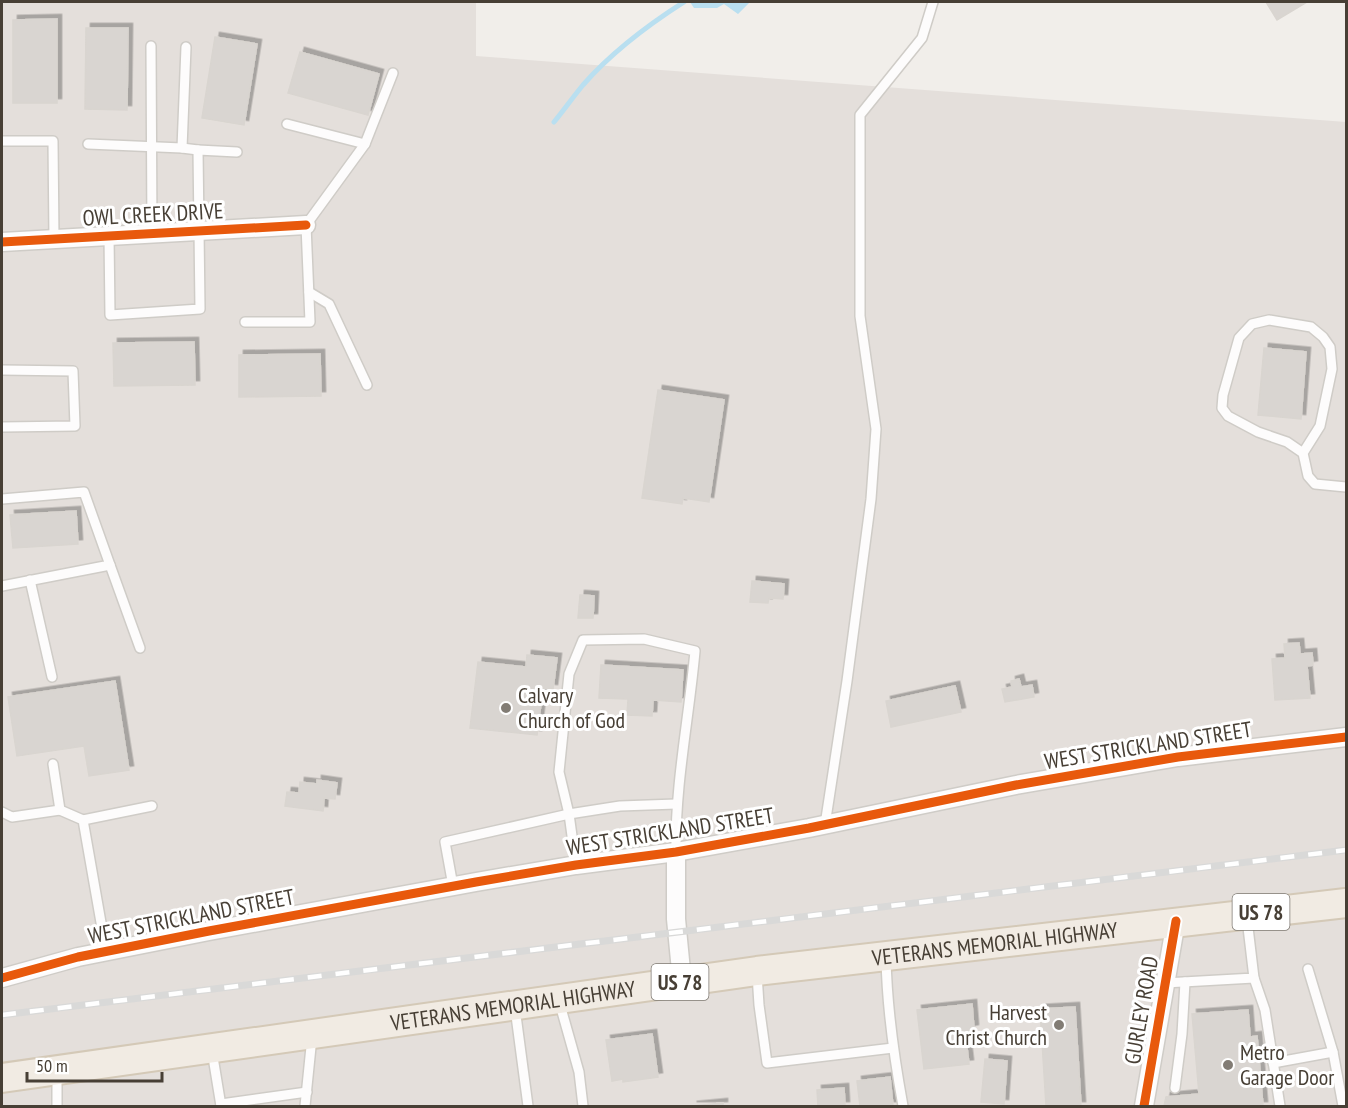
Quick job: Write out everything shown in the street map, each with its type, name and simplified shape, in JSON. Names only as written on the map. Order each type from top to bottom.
[{"type":"main road","name":"VETERANS MEMORIAL HIGHWAY","points":[[2,1078],[757,971],[1347,903]]},
{"type":"street","name":"OWL CREEK DRIVE","points":[[2,242],[306,225]]},
{"type":"street","name":"WEST STRICKLAND STREET","points":[[2,978],[106,951],[453,886],[576,865],[676,852],[825,825],[1016,785],[1178,757],[1347,737]]},
{"type":"street","points":[[676,852],[676,919],[682,981]]},
{"type":"street","name":"GURLEY ROAD","points":[[1144,1107],[1176,921]]},
{"type":"lane","points":[[825,825],[871,499],[876,429],[860,316],[860,115],[922,38],[933,2]]},
{"type":"lane","points":[[151,46],[152,234]]},
{"type":"lane","points":[[182,147],[186,47]]},
{"type":"lane","points":[[245,322],[310,322],[306,225],[365,144],[393,73]]},
{"type":"lane","points":[[287,124],[365,144]]},
{"type":"lane","points":[[2,141],[53,141],[54,239]]},
{"type":"lane","points":[[88,144],[182,147],[237,152]]},
{"type":"lane","points":[[109,236],[110,315],[200,309],[198,150]]},
{"type":"lane","points":[[309,292],[329,304],[367,385]]},
{"type":"lane","points":[[1303,453],[1320,426],[1332,369],[1330,346],[1311,327],[1269,320],[1252,324],[1239,338],[1223,394],[1222,408],[1228,416],[1258,432],[1287,442],[1303,453],[1308,476],[1315,484],[1347,487]]},
{"type":"lane","points":[[2,370],[73,371],[75,426],[2,427]]},
{"type":"lane","points":[[2,499],[84,492],[140,648]]},
{"type":"lane","points":[[2,586],[110,565]]},
{"type":"lane","points":[[30,580],[52,677]]},
{"type":"lane","points":[[576,865],[569,814],[559,772],[569,674],[583,640],[644,639],[695,651],[690,708],[676,804],[676,852]]},
{"type":"lane","points":[[53,764],[60,810]]},
{"type":"lane","points":[[453,886],[446,842],[569,814],[620,806],[676,804]]},
{"type":"lane","points":[[2,812],[12,817],[60,810],[83,820],[152,806]]},
{"type":"lane","points":[[83,820],[106,951]]},
{"type":"lane","points":[[1246,914],[1254,978],[1265,1010],[1280,1107]]},
{"type":"lane","points":[[886,956],[886,993],[903,1107]]},
{"type":"lane","points":[[1308,969],[1333,1052],[1343,1107]]},
{"type":"lane","points":[[757,971],[767,1063],[893,1048]]},
{"type":"lane","points":[[1165,983],[1254,978]]},
{"type":"lane","points":[[1175,1089],[1182,1034],[1185,982]]},
{"type":"lane","points":[[559,999],[579,1072],[583,1107]]},
{"type":"lane","points":[[515,1006],[528,1107]]},
{"type":"lane","points":[[305,1107],[312,1035]]},
{"type":"lane","points":[[212,1049],[221,1105],[307,1092]]},
{"type":"lane","points":[[1273,1063],[1333,1052]]},
{"type":"lane","points":[[57,1071],[57,1107]]},
{"type":"shaded area","points":[[2,2],[476,2],[476,56],[1346,122],[1346,1106],[2,1106]]},
{"type":"water","points":[[690,2],[750,2],[738,14],[724,4],[717,8],[694,8]]},
{"type":"building","points":[[1266,2],[1307,2],[1277,20]]},
{"type":"building","points":[[57,19],[57,103],[13,103],[13,20]]},
{"type":"building","points":[[86,28],[128,28],[127,110],[85,109]]},
{"type":"building","points":[[215,37],[257,44],[244,125],[202,118]]},
{"type":"building","points":[[300,52],[379,74],[368,115],[288,93]]},
{"type":"building","points":[[194,342],[195,385],[114,386],[113,343]]},
{"type":"building","points":[[1264,348],[1306,352],[1301,419],[1258,415]]},
{"type":"building","points":[[320,354],[321,396],[239,397],[239,355]]},
{"type":"building","points":[[658,390],[724,400],[709,502],[683,498],[682,504],[642,498]]},
{"type":"building","points":[[76,511],[78,544],[13,548],[10,515]]},
{"type":"building","points":[[752,581],[784,584],[783,599],[769,598],[768,603],[750,602]]},
{"type":"building","points":[[580,595],[594,596],[593,618],[578,618]]},
{"type":"building","points":[[1299,643],[1300,654],[1312,653],[1313,665],[1307,666],[1310,698],[1275,700],[1272,659],[1285,658],[1284,644]]},
{"type":"building","name":"Calvary Church of God","points":[[527,655],[557,658],[553,689],[543,688],[537,735],[470,728],[478,662],[526,667]]},
{"type":"building","points":[[601,665],[683,670],[681,702],[653,700],[652,716],[627,715],[628,699],[599,698]]},
{"type":"building","points":[[1019,679],[1021,687],[1032,685],[1034,697],[1005,702],[1002,689],[1012,687],[1011,681]]},
{"type":"building","points":[[115,681],[129,770],[89,776],[84,746],[17,756],[8,697]]},
{"type":"building","points":[[955,686],[961,712],[891,727],[886,701]]},
{"type":"building","points":[[317,780],[337,783],[335,799],[324,798],[323,811],[285,806],[287,792],[299,793],[300,782],[317,784]]},
{"type":"building","points":[[972,1004],[974,1029],[965,1031],[969,1064],[924,1069],[917,1010]]},
{"type":"building","points":[[1075,1007],[1081,1106],[1046,1106],[1040,1009]]},
{"type":"building","name":"Metro Garage Door","points":[[1248,1010],[1250,1037],[1257,1036],[1263,1106],[1164,1106],[1166,1097],[1199,1094],[1192,1014]]},
{"type":"building","points":[[652,1034],[658,1077],[623,1082],[623,1079],[612,1081],[606,1040]]},
{"type":"building","points":[[985,1059],[1007,1061],[1004,1104],[981,1102]]},
{"type":"building","points":[[890,1077],[893,1106],[860,1106],[857,1081]]},
{"type":"building","points":[[844,1088],[845,1106],[818,1106],[817,1090]]},
{"type":"building","points":[[723,1103],[723,1106],[692,1106]]},
{"type":"waterway","points":[[554,122],[583,85],[606,62],[644,30],[684,2]]},
{"type":"railway","points":[[2,1015],[1346,850]]},
{"type":"cycle path","points":[[2,242],[306,225]]},
{"type":"cycle path","points":[[2,978],[78,957],[209,931],[476,882],[576,865],[676,852],[809,828],[1016,785],[1178,757],[1346,737]]},
{"type":"cycle path","points":[[1144,1106],[1176,921]]},
{"type":"place","name":"Calvary Church of God","points":[[506,708]]},
{"type":"place","name":"Harvest Christ Church","points":[[1059,1025]]},
{"type":"place","name":"Metro Garage Door","points":[[1228,1065]]}]
